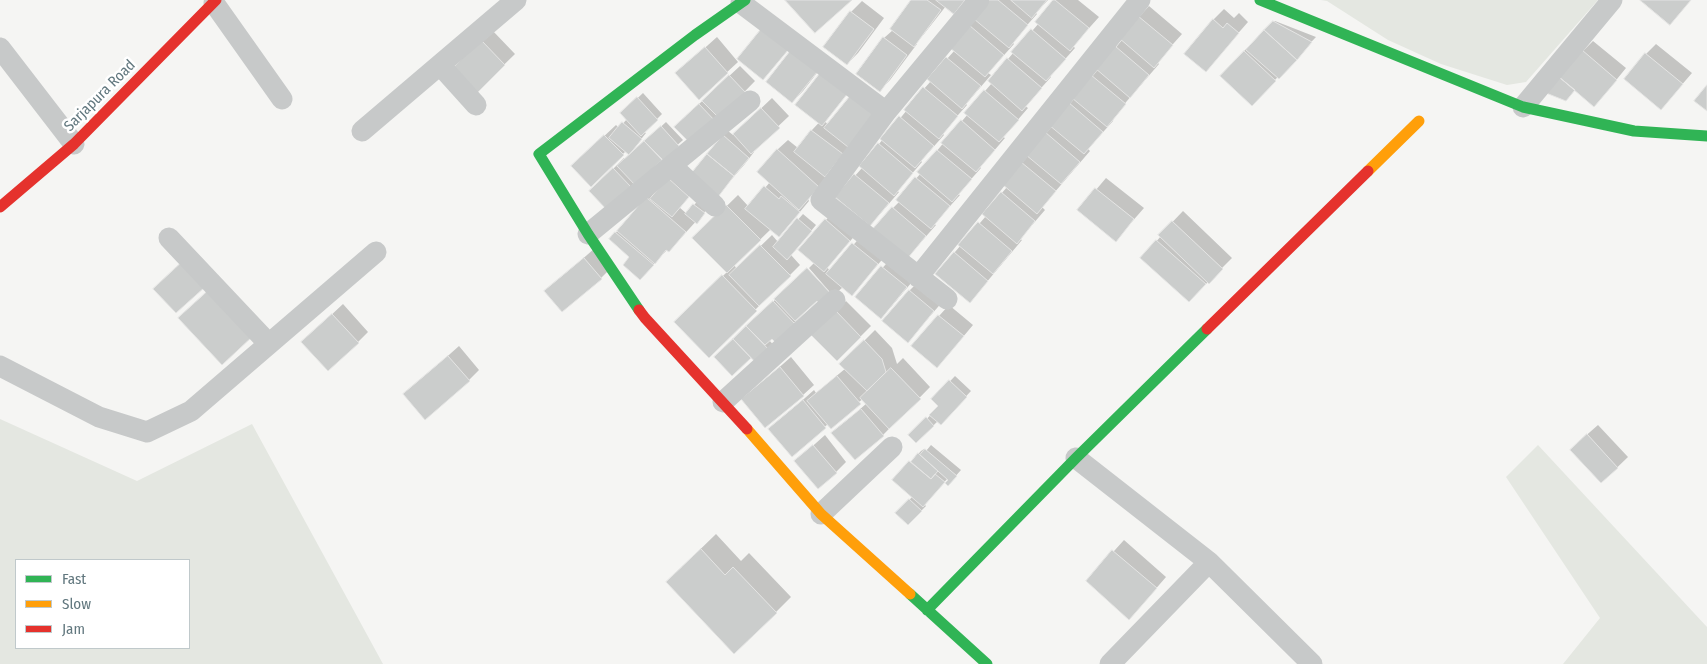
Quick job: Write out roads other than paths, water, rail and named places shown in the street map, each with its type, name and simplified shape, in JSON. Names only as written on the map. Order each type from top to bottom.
[{"type":"street","points":[[362,131],[516,0]]},
{"type":"street","points":[[947,300],[821,200],[886,112],[979,0]]},
{"type":"street","points":[[918,277],[1140,0]]},
{"type":"street","points":[[1260,0],[1523,107],[1634,131],[1707,136]]},
{"type":"street","points":[[1523,107],[1612,0]]},
{"type":"street","points":[[215,1],[282,99]]},
{"type":"street","name":"Sarjapura Road","points":[[0,206],[74,144],[215,1]]},
{"type":"street","points":[[886,112],[743,2],[695,35],[538,154],[588,234],[646,318],[821,514],[987,664]]},
{"type":"street","points":[[0,48],[74,144]]},
{"type":"street","points":[[440,65],[476,105]]},
{"type":"street","points":[[588,234],[750,101]]},
{"type":"street","points":[[927,610],[1076,458],[1419,121]]},
{"type":"street","points":[[672,166],[715,206]]},
{"type":"street","points":[[169,238],[269,344]]},
{"type":"street","points":[[0,366],[99,417],[146,432],[191,411],[376,252]]},
{"type":"street","points":[[723,402],[835,300]]},
{"type":"street","points":[[821,514],[892,447]]},
{"type":"street","points":[[1076,458],[1209,562],[1312,664]]},
{"type":"street","points":[[1110,664],[1209,562]]}]
